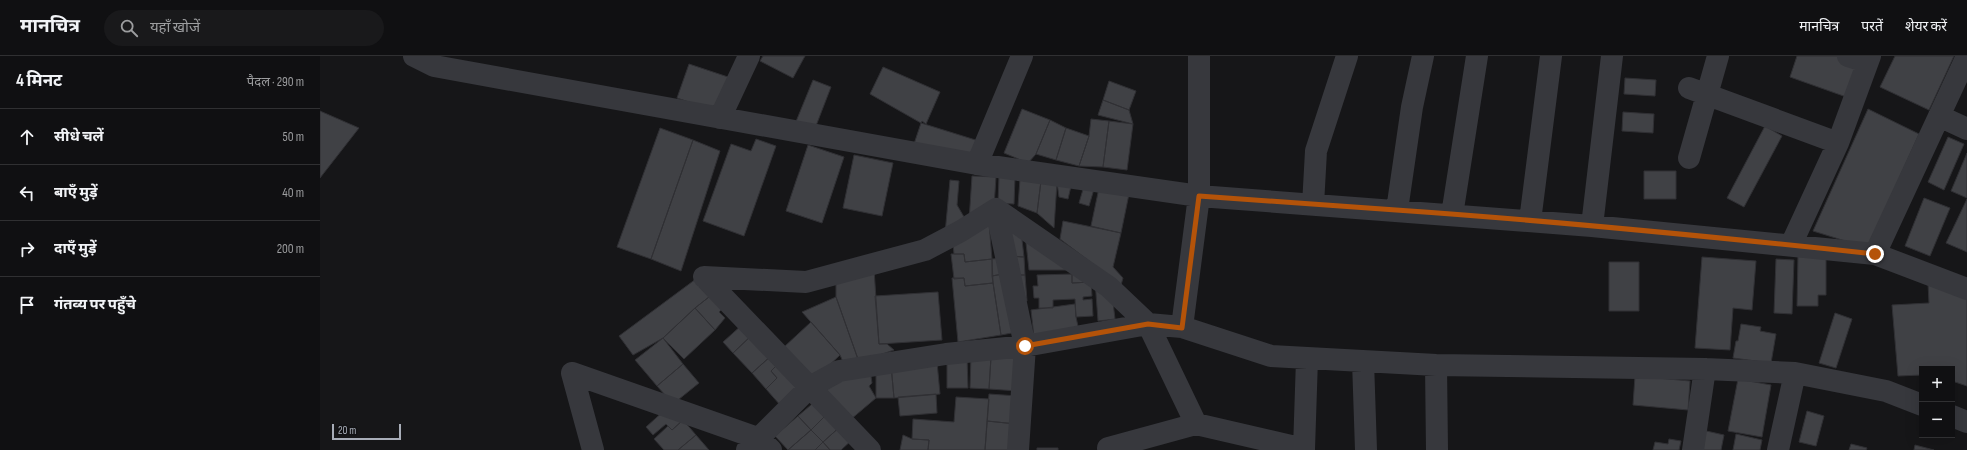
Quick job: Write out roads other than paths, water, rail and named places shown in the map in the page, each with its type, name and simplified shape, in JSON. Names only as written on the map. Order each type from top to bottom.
[{"type":"street","points":[[414,56],[434,66],[977,164],[1199,196],[1592,226],[1875,254],[1967,289]]},
{"type":"street","points":[[720,118],[749,56]]},
{"type":"street","points":[[977,164],[1022,56]]},
{"type":"street","points":[[1182,328],[1199,196],[1199,56]]},
{"type":"street","points":[[1313,205],[1316,151],[1346,56]]},
{"type":"street","points":[[1397,210],[1412,107],[1423,56]]},
{"type":"street","points":[[1452,215],[1477,56]]},
{"type":"street","points":[[1530,221],[1550,56]]},
{"type":"street","points":[[1592,226],[1612,56]]},
{"type":"street","points":[[1689,158],[1697,92],[1718,56]]},
{"type":"street","points":[[1875,254],[1967,56]]},
{"type":"street","points":[[1791,245],[1838,143],[1862,58]]},
{"type":"street","points":[[1697,92],[1838,143]]},
{"type":"street","points":[[1939,116],[1967,130]]},
{"type":"street","points":[[996,209],[1109,287],[1148,324],[1196,424]]},
{"type":"street","points":[[996,209],[1025,346],[1018,450]]},
{"type":"street","points":[[870,450],[704,277],[806,282],[925,250],[961,231],[996,209]]},
{"type":"street","points":[[593,450],[572,373],[759,446],[810,387],[839,371],[946,354],[1025,346],[1148,324],[1182,328],[1271,356],[1436,365],[1705,369],[1796,373],[1886,391],[1919,404]]},
{"type":"street","points":[[1108,448],[1196,424],[1304,449],[1307,358]]},
{"type":"street","points":[[1363,361],[1366,450]]},
{"type":"street","points":[[1436,365],[1437,450]]},
{"type":"street","points":[[1693,450],[1705,369]]},
{"type":"street","points":[[1778,450],[1796,373]]},
{"type":"street","points":[[1955,417],[1967,422]]}]
